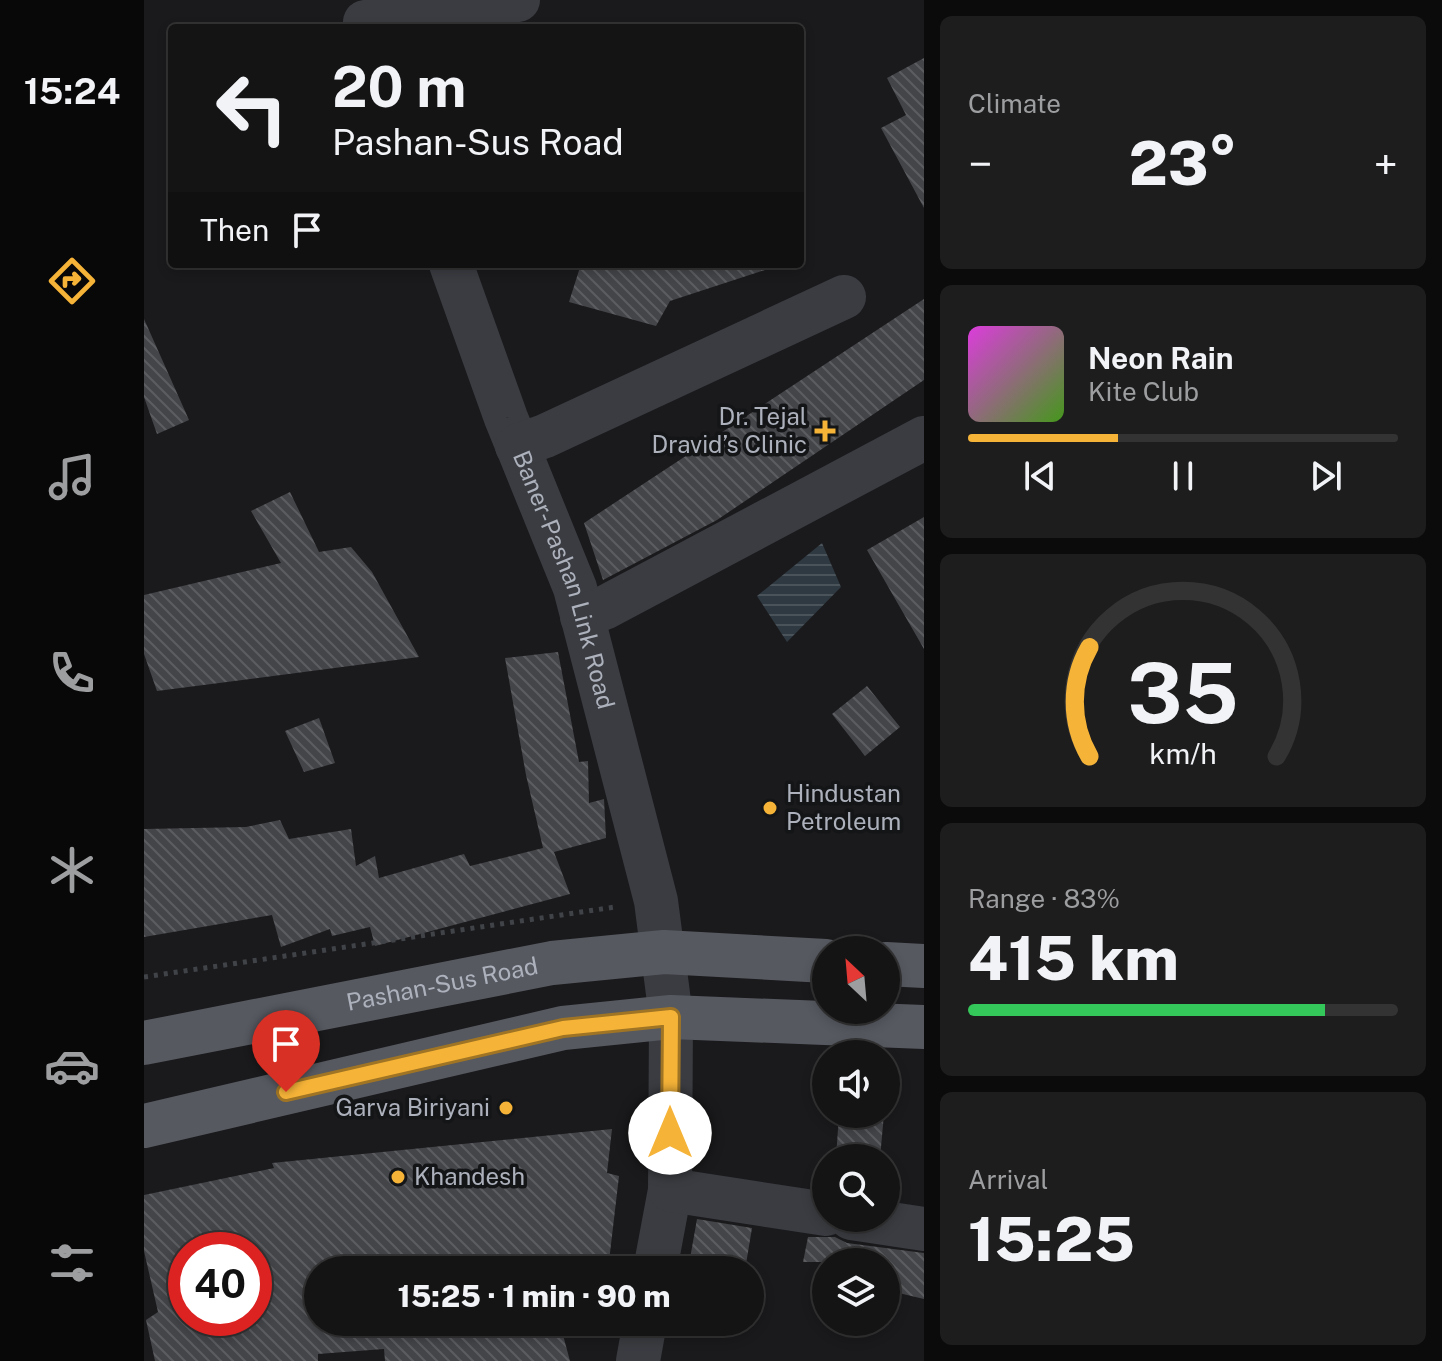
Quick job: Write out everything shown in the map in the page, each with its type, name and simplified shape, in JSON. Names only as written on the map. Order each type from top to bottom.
[{"type":"main road","points":[[664,952],[812,960]]},
{"type":"main road","name":"Pashan-Sus Road","points":[[144,1043],[552,963],[664,952]]},
{"type":"main road","points":[[900,965],[924,966]]},
{"type":"main road","points":[[144,1126],[563,1028],[671,1017],[924,1027]]},
{"type":"street","points":[[363,17],[518,0]]},
{"type":"street","name":"Baner-Pashan Link Road","points":[[453,268],[531,441],[575,588],[593,612],[656,901],[671,1017],[670,1190],[658,1256]]},
{"type":"street","points":[[531,441],[844,297]]},
{"type":"street","points":[[593,612],[924,438]]},
{"type":"street","points":[[670,1190],[812,1212]]},
{"type":"street","points":[[900,1225],[924,1229]]},
{"type":"street","points":[[638,1361],[642,1336]]},
{"type":"path","points":[[144,977],[656,901]]},
{"type":"shaded area","points":[[822,543],[841,587],[787,642],[757,596]]},
{"type":"building","points":[[924,58],[924,208],[881,128],[906,115],[887,78]]},
{"type":"building","points":[[580,268],[765,268],[670,301],[656,326],[569,302]]},
{"type":"building","points":[[924,299],[924,380],[717,520],[603,580],[584,523]]},
{"type":"building","points":[[144,319],[189,420],[157,434],[144,397]]},
{"type":"building","points":[[290,492],[319,552],[351,547],[372,572],[419,657],[157,691],[144,654],[144,595],[281,563],[251,511]]},
{"type":"building","points":[[924,517],[924,649],[867,550]]},
{"type":"building","points":[[558,652],[579,762],[588,761],[589,803],[604,799],[606,838],[554,852],[570,894],[375,946],[370,927],[332,936],[330,929],[281,947],[272,915],[144,937],[144,829],[246,827],[280,820],[289,839],[351,829],[356,866],[375,856],[379,878],[464,854],[470,866],[543,848],[505,658]]},
{"type":"building","points":[[867,686],[900,727],[865,756],[832,714]]},
{"type":"building","points":[[319,718],[335,763],[304,772],[285,731]]},
{"type":"building","points":[[838,1128],[883,1128],[881,1144],[837,1144]]},
{"type":"building","points":[[612,1129],[607,1173],[619,1176],[610,1256],[304,1256],[304,1336],[563,1336],[570,1361],[385,1361],[384,1349],[318,1354],[318,1361],[155,1361],[146,1320],[158,1312],[144,1251],[144,1195],[274,1168],[272,1163]]},
{"type":"building","points":[[697,1219],[752,1228],[747,1256],[690,1256]]},
{"type":"building","points":[[808,1237],[835,1237],[847,1243],[886,1248],[812,1248],[812,1262],[803,1262]]},
{"type":"building","points":[[900,1250],[924,1253],[924,1299],[900,1293]]},
{"type":"place","name":"Dr. Tejal Dravid’s Clinic","points":[[825,431]]},
{"type":"place","name":"Hindustan Petroleum","points":[[770,808]]},
{"type":"place","name":"Garva Biriyani","points":[[506,1108]]},
{"type":"place","name":"Khandesh","points":[[398,1177]]},
{"type":"route","points":[[286,1092],[563,1028],[671,1017],[670,1133]]}]
